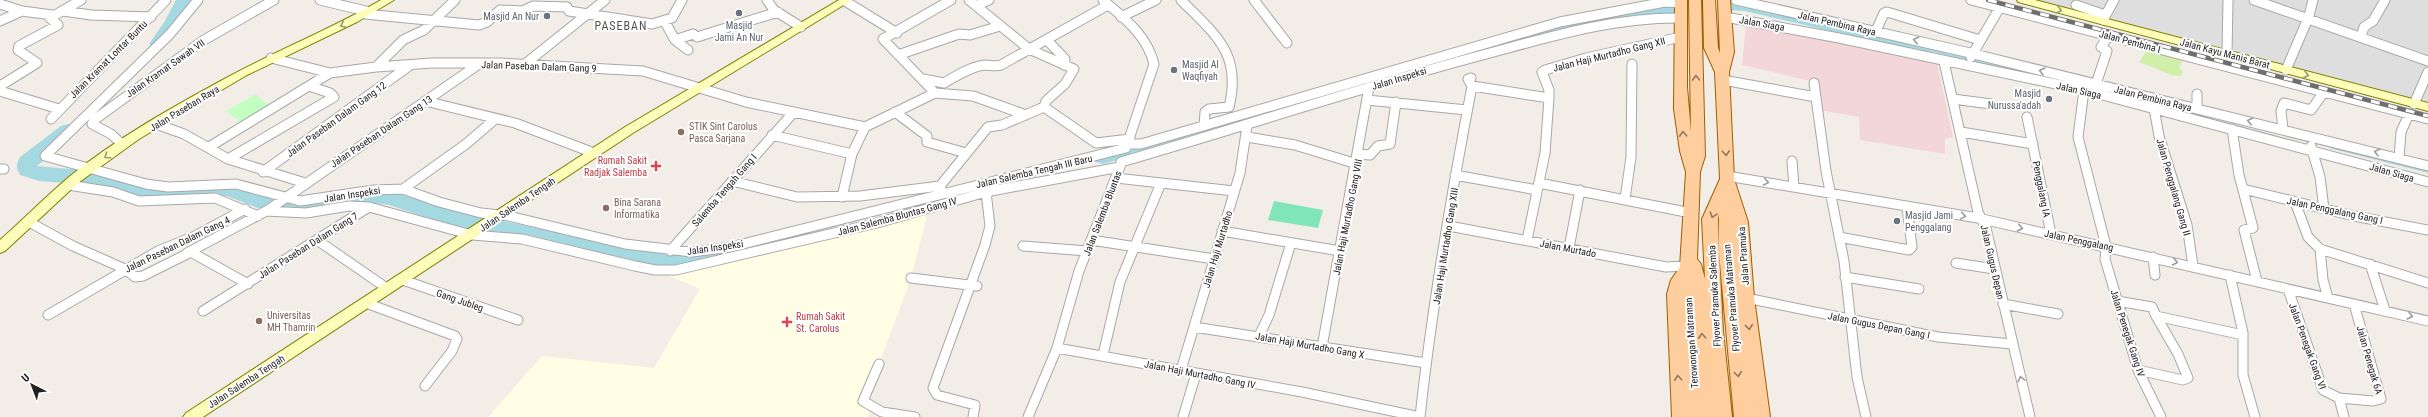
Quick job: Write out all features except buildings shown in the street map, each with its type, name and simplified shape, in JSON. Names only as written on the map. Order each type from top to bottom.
[{"type":"main road","name":"Jalan Paseban Raya","points":[[0,248],[71,183],[122,145],[271,58],[368,13],[389,0]]},
{"type":"main road","name":"Jalan Pramuka","points":[[1709,0],[1711,48],[1722,76]]},
{"type":"main road","name":"Jalan Kayu Manis Barat","points":[[2022,0],[2104,18],[2286,70],[2412,109],[2428,107]]},
{"type":"main road","name":"Jalan Salemba Tengah","points":[[192,417],[403,280],[594,153],[698,88],[846,1]]},
{"type":"main road","name":"Jalan Pramuka","points":[[1727,6],[1726,52],[1722,76],[1727,177],[1740,222],[1746,298],[1761,417]]},
{"type":"main road","points":[[1686,8],[1681,37],[1684,148],[1692,172]]},
{"type":"main road","points":[[1681,417],[1676,294],[1679,280],[1688,263],[1692,172],[1698,156],[1695,39],[1686,8]]},
{"type":"main road","name":"Flyover Pramuka Matraman","points":[[1727,177],[1727,252],[1744,417]]},
{"type":"main road","name":"Flyover Pramuka Salemba","points":[[1722,417],[1710,219],[1727,177]]},
{"type":"main road","points":[[1688,263],[1695,270],[1699,288],[1709,417]]},
{"type":"main road","name":"Terowongan Matraman","points":[[1688,263],[1687,294],[1697,417]]},
{"type":"street","points":[[6,3],[22,11],[52,15],[63,11],[81,0]]},
{"type":"street","name":"Jalan Kramat Lontar Buntu","points":[[51,118],[166,0]]},
{"type":"street","name":"Jalan Inspeksi","points":[[198,0],[170,34],[44,155],[88,169],[146,184],[168,187],[236,184],[284,199],[309,201],[374,190],[403,189],[439,202],[498,217],[625,244],[670,251],[692,252],[730,247],[855,217],[941,190]]},
{"type":"street","name":"Jalan Kramat Sawah VII","points":[[122,145],[112,134],[92,124],[94,120],[194,47],[251,11],[274,0]]},
{"type":"street","points":[[320,0],[368,13],[481,25],[498,11],[523,11],[534,6],[541,0]]},
{"type":"street","points":[[525,64],[605,0]]},
{"type":"street","points":[[534,6],[568,7],[569,11],[589,12],[646,23],[665,22],[676,14],[682,0]]},
{"type":"street","points":[[767,0],[778,12],[801,27]]},
{"type":"street","points":[[935,93],[883,39],[951,0]]},
{"type":"street","points":[[732,181],[797,197],[842,197],[941,190],[966,153],[988,127],[1002,125],[1044,107],[1046,101],[1056,95],[1067,82],[1074,69],[1029,49],[969,0]]},
{"type":"street","points":[[976,6],[989,0]]},
{"type":"street","points":[[1121,18],[1156,0]]},
{"type":"street","points":[[1181,0],[1220,41],[1230,55],[1235,76],[1229,107],[1209,109],[1205,112],[1204,126]]},
{"type":"street","points":[[1254,0],[1287,44]]},
{"type":"street","name":"Jalan Pembina I","points":[[1971,0],[2324,92],[2412,109],[2428,119]]},
{"type":"street","points":[[2076,5],[2104,18],[2114,0]]},
{"type":"street","points":[[2227,54],[2230,32],[2228,0]]},
{"type":"street","points":[[2254,0],[2428,61]]},
{"type":"street","points":[[2286,70],[2290,54],[2313,0]]},
{"type":"street","points":[[2361,37],[2364,27],[2373,21],[2385,0]]},
{"type":"street","points":[[846,1],[897,32]]},
{"type":"street","points":[[376,67],[403,40],[417,35],[452,2]]},
{"type":"street","points":[[923,79],[944,83],[957,74],[986,65],[993,67],[1001,65],[1047,40],[1065,26],[1106,2]]},
{"type":"street","name":"Jalan Salemba Bluntas","points":[[1028,417],[1057,348],[1087,251],[1116,178],[1154,64],[1148,45],[1106,2]]},
{"type":"street","points":[[1044,107],[1096,143],[1124,153],[1142,144],[1560,22],[1665,2],[1686,8]]},
{"type":"street","name":"Jalan Pembina Raya","points":[[1727,6],[1876,31],[2283,129],[2310,142],[2399,158],[2428,166]]},
{"type":"street","name":"Jalan Siaga","points":[[1727,6],[1839,38],[1944,62],[1969,65],[2084,90],[2232,128],[2310,142],[2428,182]]},
{"type":"street","points":[[1969,65],[1972,54],[2000,7]]},
{"type":"street","name":"Jalan Inspeksi","points":[[1124,153],[1247,126],[1410,74],[1595,26],[1663,17],[1686,8]]},
{"type":"street","points":[[0,21],[22,11]]},
{"type":"street","points":[[63,11],[91,15],[151,17]]},
{"type":"street","points":[[675,40],[693,34],[697,37],[778,12]]},
{"type":"street","points":[[1876,31],[1884,13],[1887,12],[1980,40]]},
{"type":"street","points":[[0,86],[37,63],[18,48],[58,25],[49,19],[52,15]]},
{"type":"street","points":[[665,22],[675,40],[688,50]]},
{"type":"street","points":[[898,55],[959,34],[970,35],[1000,26]]},
{"type":"street","points":[[2096,84],[2107,51],[2101,47],[2109,35]]},
{"type":"street","name":"Jalan Haji Murtadho Gang XII","points":[[1546,97],[1549,90],[1542,72],[1545,70],[1586,58],[1681,37]]},
{"type":"street","points":[[1047,40],[1065,59],[1064,65]]},
{"type":"street","name":"Jalan Paseban Dalam Gang 9","points":[[271,58],[330,73],[376,67],[409,66],[432,63],[525,64],[642,71],[698,88],[794,112],[865,127]]},
{"type":"street","name":"Jalan Gugus Depan","points":[[1944,62],[1978,212],[1982,220],[2030,417]]},
{"type":"street","name":"Jalan Paseban Dalam Gang 13","points":[[284,199],[304,183],[480,64]]},
{"type":"street","points":[[1625,199],[1631,157],[1632,64]]},
{"type":"street","name":"Jalan Paseban Dalam Gang 12","points":[[263,172],[409,66]]},
{"type":"street","points":[[2399,158],[2401,132],[2428,72]]},
{"type":"street","name":"Jalan Paseban Dalam Gang 9","points":[[209,147],[330,73]]},
{"type":"street","points":[[1722,76],[1816,97]]},
{"type":"street","name":"Jalan Haji Murtadho Gang XIII","points":[[1420,417],[1426,363],[1471,82],[1546,97]]},
{"type":"street","points":[[1814,83],[1845,277],[1857,377],[1866,417]]},
{"type":"street","points":[[228,159],[334,97],[330,93],[309,86]]},
{"type":"street","name":"Jalan Haji Murtadho Gang VIII","points":[[1322,347],[1357,164],[1369,87]]},
{"type":"street","name":"Jalan Penegak Gang IV","points":[[2084,90],[2078,137],[2106,246],[2105,259],[2138,370],[2161,417]]},
{"type":"street","points":[[0,91],[60,109]]},
{"type":"street","points":[[2283,129],[2281,111],[2284,103],[2311,110],[2324,92]]},
{"type":"street","points":[[842,197],[852,154],[865,127],[935,93],[973,96],[1026,115]]},
{"type":"street","points":[[2197,94],[2197,109]]},
{"type":"street","points":[[1527,240],[1545,153],[1546,97]]},
{"type":"street","points":[[1953,98],[1991,104]]},
{"type":"street","points":[[1367,100],[1467,110]]},
{"type":"street","points":[[425,101],[494,120],[515,123],[594,153]]},
{"type":"street","points":[[1358,154],[1372,154],[1378,146],[1390,144],[1396,102]]},
{"type":"street","name":"Jalan Penggalang Gang II","points":[[2154,108],[2160,136],[2187,225],[2193,266]]},
{"type":"street","name":"Salemba Tengah Gang I","points":[[670,251],[794,112]]},
{"type":"street","points":[[895,112],[927,136],[927,142],[966,153]]},
{"type":"street","name":"Penggalang IA","points":[[2027,118],[2051,234]]},
{"type":"street","points":[[403,189],[466,144],[494,120]]},
{"type":"street","points":[[156,124],[184,134],[228,159],[263,172],[304,183]]},
{"type":"street","name":"Jalan Haji Murtadho","points":[[1181,370],[1234,191],[1247,137],[1247,126]]},
{"type":"street","points":[[2232,128],[2243,189],[2253,228],[2244,230],[2257,281]]},
{"type":"street","points":[[1961,132],[2033,144]]},
{"type":"street","points":[[772,135],[852,154]]},
{"type":"street","points":[[1247,137],[1295,145],[1357,164]]},
{"type":"street","points":[[2310,142],[2320,177],[2324,209]]},
{"type":"street","name":"Jalan Salemba Tengah III Baru","points":[[941,190],[1124,153]]},
{"type":"street","name":"Jalan Salemba Bluntas Gang IV","points":[[676,270],[877,223],[1124,153]]},
{"type":"street","points":[[1792,161],[1794,187]]},
{"type":"street","points":[[1455,175],[1580,190],[1691,212]]},
{"type":"street","name":"Jalan Penggalang","points":[[1727,177],[1794,187],[1982,220],[2051,234],[2428,321]]},
{"type":"street","points":[[1116,178],[1234,191]]},
{"type":"street","name":"Jalan Inspeksi","points":[[71,183],[113,192],[139,201],[215,198],[244,209],[264,212],[306,213],[349,206],[369,207],[390,214],[473,234],[522,239],[655,270],[676,270]]},
{"type":"street","points":[[1103,355],[1120,282],[1132,248],[1161,183]]},
{"type":"street","name":"Jalan Penggalang Gang I","points":[[2243,189],[2324,209],[2428,230]]},
{"type":"street","points":[[1569,248],[1580,190]]},
{"type":"street","points":[[973,417],[975,405],[937,395],[933,388],[979,267],[990,226],[986,192]]},
{"type":"street","name":"Jalan Paseban Dalam Gang 4","points":[[29,222],[73,246],[125,269],[132,276],[143,276],[264,212],[284,199]]},
{"type":"street","points":[[2295,202],[2308,237],[2320,249],[2428,283]]},
{"type":"street","name":"Jalan Paseban Dalam Gang 7","points":[[203,311],[369,207]]},
{"type":"street","points":[[1839,237],[1909,250],[1912,247],[1907,207]]},
{"type":"street","name":"Jalan Paseban Dalam Gang 4","points":[[48,315],[125,269],[244,209]]},
{"type":"street","name":"Jalan Murtado","points":[[1449,226],[1666,267],[1688,263]]},
{"type":"street","points":[[1222,231],[1340,251]]},
{"type":"street","points":[[317,240],[388,289]]},
{"type":"street","points":[[1091,240],[1132,248],[1214,259]]},
{"type":"street","points":[[1259,336],[1270,315],[1291,243]]},
{"type":"street","points":[[1023,246],[1087,251]]},
{"type":"street","points":[[2320,249],[2323,280],[2328,298]]},
{"type":"street","points":[[187,253],[194,253],[248,284]]},
{"type":"street","points":[[2153,257],[2155,275]]},
{"type":"street","points":[[1956,263],[1994,269]]},
{"type":"street","points":[[2370,264],[2385,310]]},
{"type":"street","points":[[2230,275],[2244,335],[2243,375],[2255,417]]},
{"type":"street","points":[[1845,277],[1919,289]]},
{"type":"street","points":[[911,278],[973,286]]},
{"type":"street","name":"Gang Jubleg","points":[[403,280],[518,320]]},
{"type":"street","name":"Jalan Penegak Gang VI","points":[[2288,289],[2323,390],[2339,398],[2344,417]]},
{"type":"street","name":"Jalan Gugus Depan Gang I","points":[[1746,298],[1938,337],[2012,344]]},
{"type":"street","points":[[2117,300],[2152,307],[2178,354],[2188,378],[2184,380],[2138,370]]},
{"type":"street","points":[[366,303],[455,336],[457,339],[456,345],[425,386]]},
{"type":"street","points":[[2003,304],[2058,314]]},
{"type":"street","name":"Jalan Penegak 6A","points":[[2339,398],[2373,401],[2381,399],[2354,304]]},
{"type":"street","points":[[2156,316],[2244,335]]},
{"type":"street","name":"Jalan Haji Murtadho Gang X","points":[[1194,327],[1259,336],[1367,356],[1426,363]]},
{"type":"street","name":"Jalan Haji Murtadho Gang IV","points":[[1057,348],[1103,355],[1420,417]]},
{"type":"street","points":[[880,364],[862,402],[882,412],[915,417]]},
{"type":"street","points":[[1183,417],[1196,374]]},
{"type":"shaded area","points":[[2025,0],[2428,0],[2428,105]]},
{"type":"shaded area","points":[[1746,25],[1852,43],[1937,63],[1953,137],[1945,139],[1945,154],[1860,140],[1859,117],[1819,110],[1815,82],[1742,65]]},
{"type":"shaded area","name":"Rumah Sakit St. Carolus","points":[[929,208],[911,278],[879,364],[863,401],[871,407],[868,417],[488,417],[542,356],[654,368],[700,289],[655,270]]},
{"type":"green space","points":[[2150,47],[2176,54],[2182,61],[2179,68],[2183,72],[2181,76],[2171,75],[2139,62]]},
{"type":"green space","points":[[256,94],[268,106],[241,122],[226,111]]},
{"type":"green space","points":[[1274,201],[1323,210],[1318,228],[1268,220]]},
{"type":"waterway","points":[[158,44],[174,22],[185,0]]},
{"type":"waterway","points":[[1735,6],[1745,6],[1924,48]]},
{"type":"waterway","points":[[1469,52],[1614,13],[1669,9]]},
{"type":"waterway","points":[[1924,48],[2060,80]]},
{"type":"waterway","points":[[1103,157],[1274,112]]},
{"type":"waterway","points":[[68,130],[27,162],[27,170],[39,174],[104,179],[152,192],[229,189],[276,208],[303,207],[367,195],[391,198],[443,216],[636,257],[675,263],[741,247]]},
{"type":"waterway","points":[[2332,147],[2428,171]]},
{"type":"railway","points":[[1988,0],[2428,116]]},
{"type":"place","name":"Masjid Jami An Nur","points":[[739,13]]},
{"type":"place","name":"Masjid An Nur","points":[[547,16]]},
{"type":"place","name":"Masjid Al Waqfiyah","points":[[1174,70]]},
{"type":"place","name":"Masjid Nurussa'adah","points":[[2049,99]]},
{"type":"place","name":"STIK Sint Carolus Pasca Sarjana","points":[[681,132]]},
{"type":"place","name":"Rumah Sakit Radjak Salemba","points":[[656,166]]},
{"type":"place","name":"Bina Sarana Informatika","points":[[606,208]]},
{"type":"place","name":"Masjid Jami Penggalang","points":[[1897,221]]},
{"type":"place","name":"Universitas MH Thamrin","points":[[259,321]]},
{"type":"place","name":"Rumah Sakit St. Carolus","points":[[787,322]]},
{"type":"district","name":"PASEBAN","points":[[621,26]]}]
